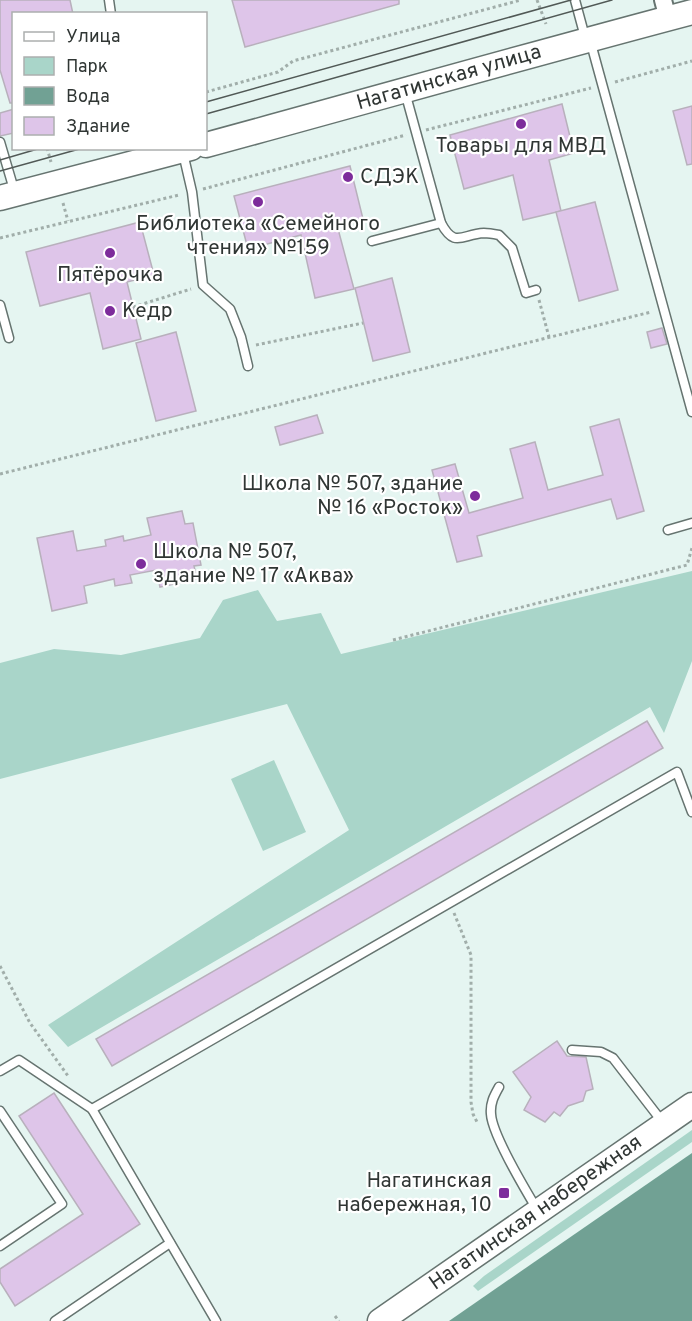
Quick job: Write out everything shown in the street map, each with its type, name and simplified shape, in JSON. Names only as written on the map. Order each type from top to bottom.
[{"type":"street","name":"Нагатинская улица","points":[[207,145],[588,40],[665,9],[692,12]]},
{"type":"street","points":[[8,196],[144,154],[187,150]]},
{"type":"street","name":"Нагатинская набережная","points":[[380,1321],[692,1105]]},
{"type":"lane","points":[[575,0],[603,85],[692,412]]},
{"type":"lane","points":[[404,92],[441,223],[448,235],[458,239],[483,233],[499,235],[512,248],[526,292],[536,290]]},
{"type":"lane","points":[[0,142],[8,196]]},
{"type":"lane","points":[[187,150],[202,285],[230,309],[248,366]]},
{"type":"lane","points":[[372,242],[441,223]]},
{"type":"lane","points":[[0,305],[9,338]]},
{"type":"lane","points":[[668,530],[692,523]]},
{"type":"lane","points":[[92,1109],[676,772],[692,812]]},
{"type":"lane","points":[[572,1050],[601,1052],[613,1058],[664,1124]]},
{"type":"lane","points":[[0,1071],[20,1060],[92,1109],[216,1321]]},
{"type":"lane","points":[[499,1087],[492,1101],[491,1116],[495,1130],[522,1186],[538,1211]]},
{"type":"lane","points":[[0,1111],[62,1204],[0,1246]]},
{"type":"lane","points":[[55,1321],[170,1243]]},
{"type":"path","points":[[207,92],[278,72],[293,61],[521,0]]},
{"type":"path","points":[[537,0],[546,24]]},
{"type":"path","points":[[0,238],[192,192],[692,61]]},
{"type":"path","points":[[48,150],[51,162]]},
{"type":"path","points":[[62,202],[68,221]]},
{"type":"path","points":[[133,307],[202,285]]},
{"type":"path","points":[[536,290],[549,338]]},
{"type":"path","points":[[0,474],[665,308]]},
{"type":"path","points":[[244,348],[363,323]]},
{"type":"path","points":[[393,640],[687,565],[692,548]]},
{"type":"path","points":[[449,902],[471,955],[471,1102],[478,1124]]},
{"type":"path","points":[[0,966],[30,1023],[71,1080]]},
{"type":"path","points":[[335,1316],[339,1321]]},
{"type":"green space","points":[[692,571],[692,661],[664,733],[650,707],[68,1047],[48,1025],[349,830],[287,704],[0,779],[0,663],[54,649],[121,655],[200,638],[223,600],[258,590],[277,621],[321,613],[341,654]]},
{"type":"green space","points":[[274,760],[306,832],[263,851],[231,779]]},
{"type":"green space","points":[[692,1130],[692,1142],[478,1291],[473,1286],[484,1276]]},
{"type":"water","points":[[692,1153],[692,1321],[449,1321]]},
{"type":"building","points":[[0,0],[70,0],[73,12],[12,12],[12,103],[10,103],[0,70]]},
{"type":"building","points":[[232,0],[399,0],[399,4],[245,47]]},
{"type":"building","points":[[562,104],[574,153],[549,160],[561,211],[523,220],[513,175],[464,189],[450,135]]},
{"type":"building","points":[[692,106],[692,164],[687,165],[673,111]]},
{"type":"building","points":[[12,110],[12,133],[0,136],[0,113]]},
{"type":"building","points":[[350,166],[363,219],[337,225],[354,289],[315,298],[301,235],[248,249],[234,196]]},
{"type":"building","points":[[595,202],[618,290],[579,301],[556,212]]},
{"type":"building","points":[[140,222],[154,275],[127,282],[141,339],[103,349],[90,293],[40,306],[26,252]]},
{"type":"building","points":[[392,278],[410,352],[373,361],[355,288]]},
{"type":"building","points":[[662,328],[667,344],[651,348],[647,332]]},
{"type":"building","points":[[176,332],[196,411],[156,421],[136,343]]},
{"type":"building","points":[[317,415],[323,433],[280,445],[275,427]]},
{"type":"building","points":[[619,419],[644,511],[617,519],[611,499],[477,536],[482,556],[457,562],[432,470],[455,464],[469,513],[523,498],[510,449],[535,442],[548,490],[603,475],[590,427]]},
{"type":"building","points":[[182,511],[185,524],[193,523],[201,565],[194,566],[197,579],[160,587],[156,570],[130,575],[132,583],[115,586],[114,579],[84,586],[87,603],[52,611],[37,538],[73,531],[77,551],[106,546],[105,540],[123,536],[124,541],[151,535],[147,518]]},
{"type":"building","points":[[647,721],[663,748],[112,1066],[96,1039]]},
{"type":"building","points":[[557,1041],[567,1056],[586,1057],[593,1089],[586,1091],[583,1101],[568,1106],[560,1116],[554,1112],[545,1122],[524,1110],[531,1097],[513,1072]]},
{"type":"building","points":[[54,1093],[140,1224],[15,1306],[0,1282],[0,1269],[83,1214],[19,1116]]},
{"type":"tram line","points":[[207,102],[571,0]]},
{"type":"tram line","points":[[207,114],[612,0]]},
{"type":"tram line","points":[[0,160],[34,150]]},
{"type":"tram line","points":[[0,171],[76,150]]},
{"type":"place","name":"Товары для МВД","points":[[521,124]]},
{"type":"place","name":"СДЭК","points":[[348,177]]},
{"type":"place","name":"Библиотека «Семейного чтения» №159","points":[[258,202]]},
{"type":"place","name":"Пятёрочка","points":[[110,253]]},
{"type":"place","name":"Кедр","points":[[110,311]]},
{"type":"place","name":"Школа № 507, здание № 16 «Росток»","points":[[475,496]]},
{"type":"place","name":"Школа № 507, здание № 17 «Аква»","points":[[141,564]]},
{"type":"place","name":"Нагатинская набережная, 10","points":[[504,1193]]}]
